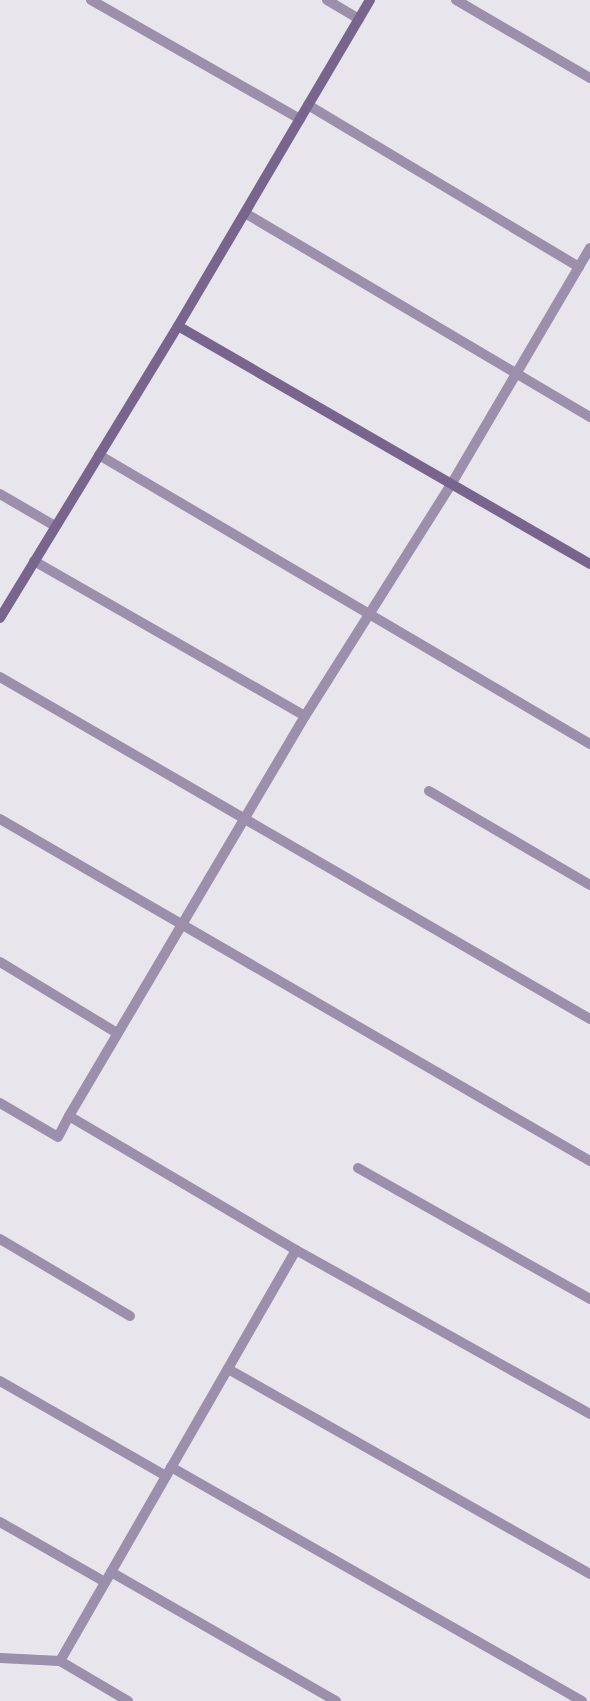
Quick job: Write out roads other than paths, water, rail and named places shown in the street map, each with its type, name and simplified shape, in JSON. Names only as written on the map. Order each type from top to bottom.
[{"type":"street","points":[[91,0],[300,119]]},
{"type":"street","points":[[327,0],[359,19]]},
{"type":"street","points":[[0,618],[178,326],[370,0]]},
{"type":"street","points":[[456,0],[590,78]]},
{"type":"street","points":[[308,105],[579,267]]},
{"type":"street","points":[[245,213],[590,417]]},
{"type":"street","points":[[0,1103],[58,1137],[181,923],[304,716],[452,483],[590,248]]},
{"type":"street","points":[[178,326],[590,564]]},
{"type":"street","points":[[99,455],[590,744]]},
{"type":"street","points":[[0,494],[55,526]]},
{"type":"street","points":[[34,561],[304,716]]},
{"type":"street","points":[[0,677],[243,820],[590,1019]]},
{"type":"street","points":[[429,791],[590,885]]},
{"type":"street","points":[[0,819],[590,1162]]},
{"type":"street","points":[[0,962],[117,1033]]},
{"type":"street","points":[[69,1116],[296,1250],[590,1414]]},
{"type":"street","points":[[358,1168],[590,1299]]},
{"type":"street","points":[[0,1239],[130,1316]]},
{"type":"street","points":[[60,1661],[296,1250]]},
{"type":"street","points":[[228,1369],[590,1574]]},
{"type":"street","points":[[0,1381],[169,1472],[582,1701]]},
{"type":"street","points":[[0,1522],[106,1582]]},
{"type":"street","points":[[111,1572],[336,1701]]},
{"type":"street","points":[[0,1658],[60,1661],[128,1701]]}]
